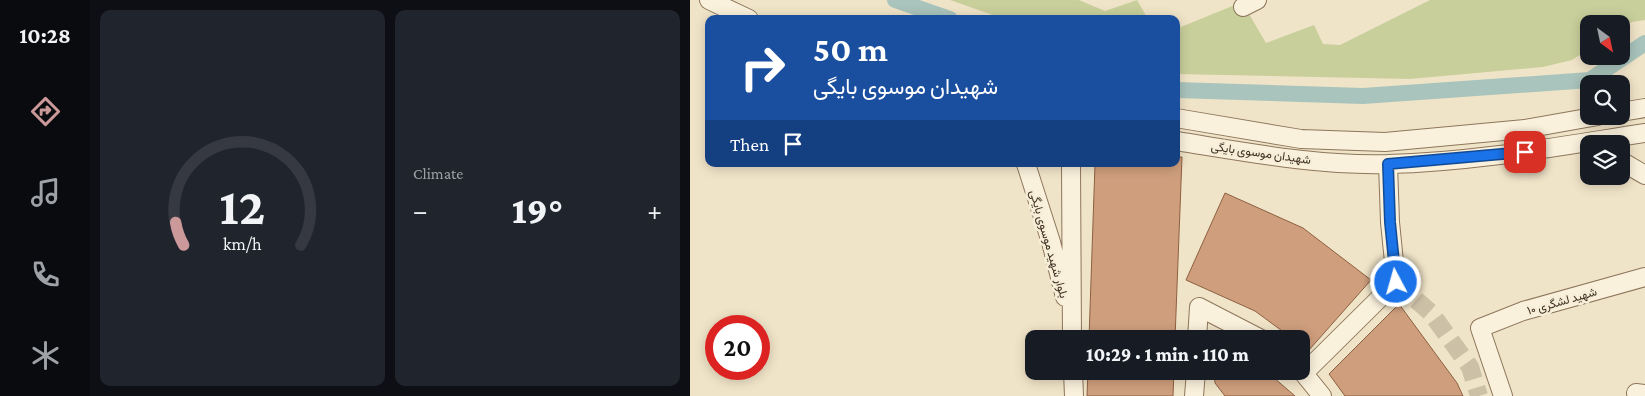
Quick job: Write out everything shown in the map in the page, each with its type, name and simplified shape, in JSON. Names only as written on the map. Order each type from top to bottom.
[{"type":"street","points":[[709,0],[741,15]]},
{"type":"street","points":[[1630,110],[1645,108]]},
{"type":"street","name":"شهیدان موسوی بایگی","points":[[1180,119],[1301,139],[1385,142],[1524,129],[1580,119]]},
{"type":"street","name":"شهیدان موسوی بایگی","points":[[1630,136],[1645,133]]},
{"type":"street","name":"شهیدان موسوی بایگی","points":[[1180,142],[1299,160],[1388,164],[1525,152],[1580,145]]},
{"type":"street","points":[[1310,365],[1396,282],[1390,222],[1388,164]]},
{"type":"street","points":[[1630,166],[1645,175]]},
{"type":"street","name":"بلوار شهید موسوی بایگی","points":[[1027,167],[1051,242],[1072,330]]},
{"type":"street","name":"بلوار شهید موسوی بایگی","points":[[1071,167],[1072,330]]},
{"type":"street","name":"شهید لشگری ۱۰","points":[[1502,396],[1480,328],[1523,311],[1645,277]]},
{"type":"street","points":[[1198,330],[1199,306],[1244,330]]},
{"type":"street","points":[[1073,380],[1074,396]]},
{"type":"street","points":[[1194,396],[1195,380]]},
{"type":"street","points":[[1309,380],[1322,396]]},
{"type":"green space","points":[[950,0],[1079,0],[1105,11],[1137,0],[1146,15],[993,15]]},
{"type":"green space","points":[[1430,0],[1645,0],[1645,20],[1630,23],[1630,15],[1580,15],[1580,55],[1572,60],[1543,67],[1410,79],[1180,74],[1180,27],[1242,2],[1266,43],[1314,25],[1323,44],[1340,45]]},
{"type":"building","points":[[1180,157],[1182,157],[1175,330],[1089,330],[1095,167],[1180,167]]},
{"type":"building","points":[[1225,193],[1303,228],[1371,280],[1310,349],[1310,330],[1281,330],[1255,311],[1186,280]]},
{"type":"building","points":[[1399,304],[1457,383],[1463,396],[1345,396],[1329,374]]},
{"type":"building","points":[[1088,380],[1174,380],[1173,396],[1087,396]]},
{"type":"building","points":[[1215,380],[1276,380],[1295,396],[1225,396]]},
{"type":"waterway","points":[[895,0],[938,15]]},
{"type":"waterway","points":[[1180,90],[1363,96],[1590,80],[1645,43]]},
{"type":"tunnel","points":[[1396,282],[1431,313],[1470,367],[1479,396]]},
{"type":"route","points":[[1396,282],[1390,222],[1388,164],[1525,152]]}]
